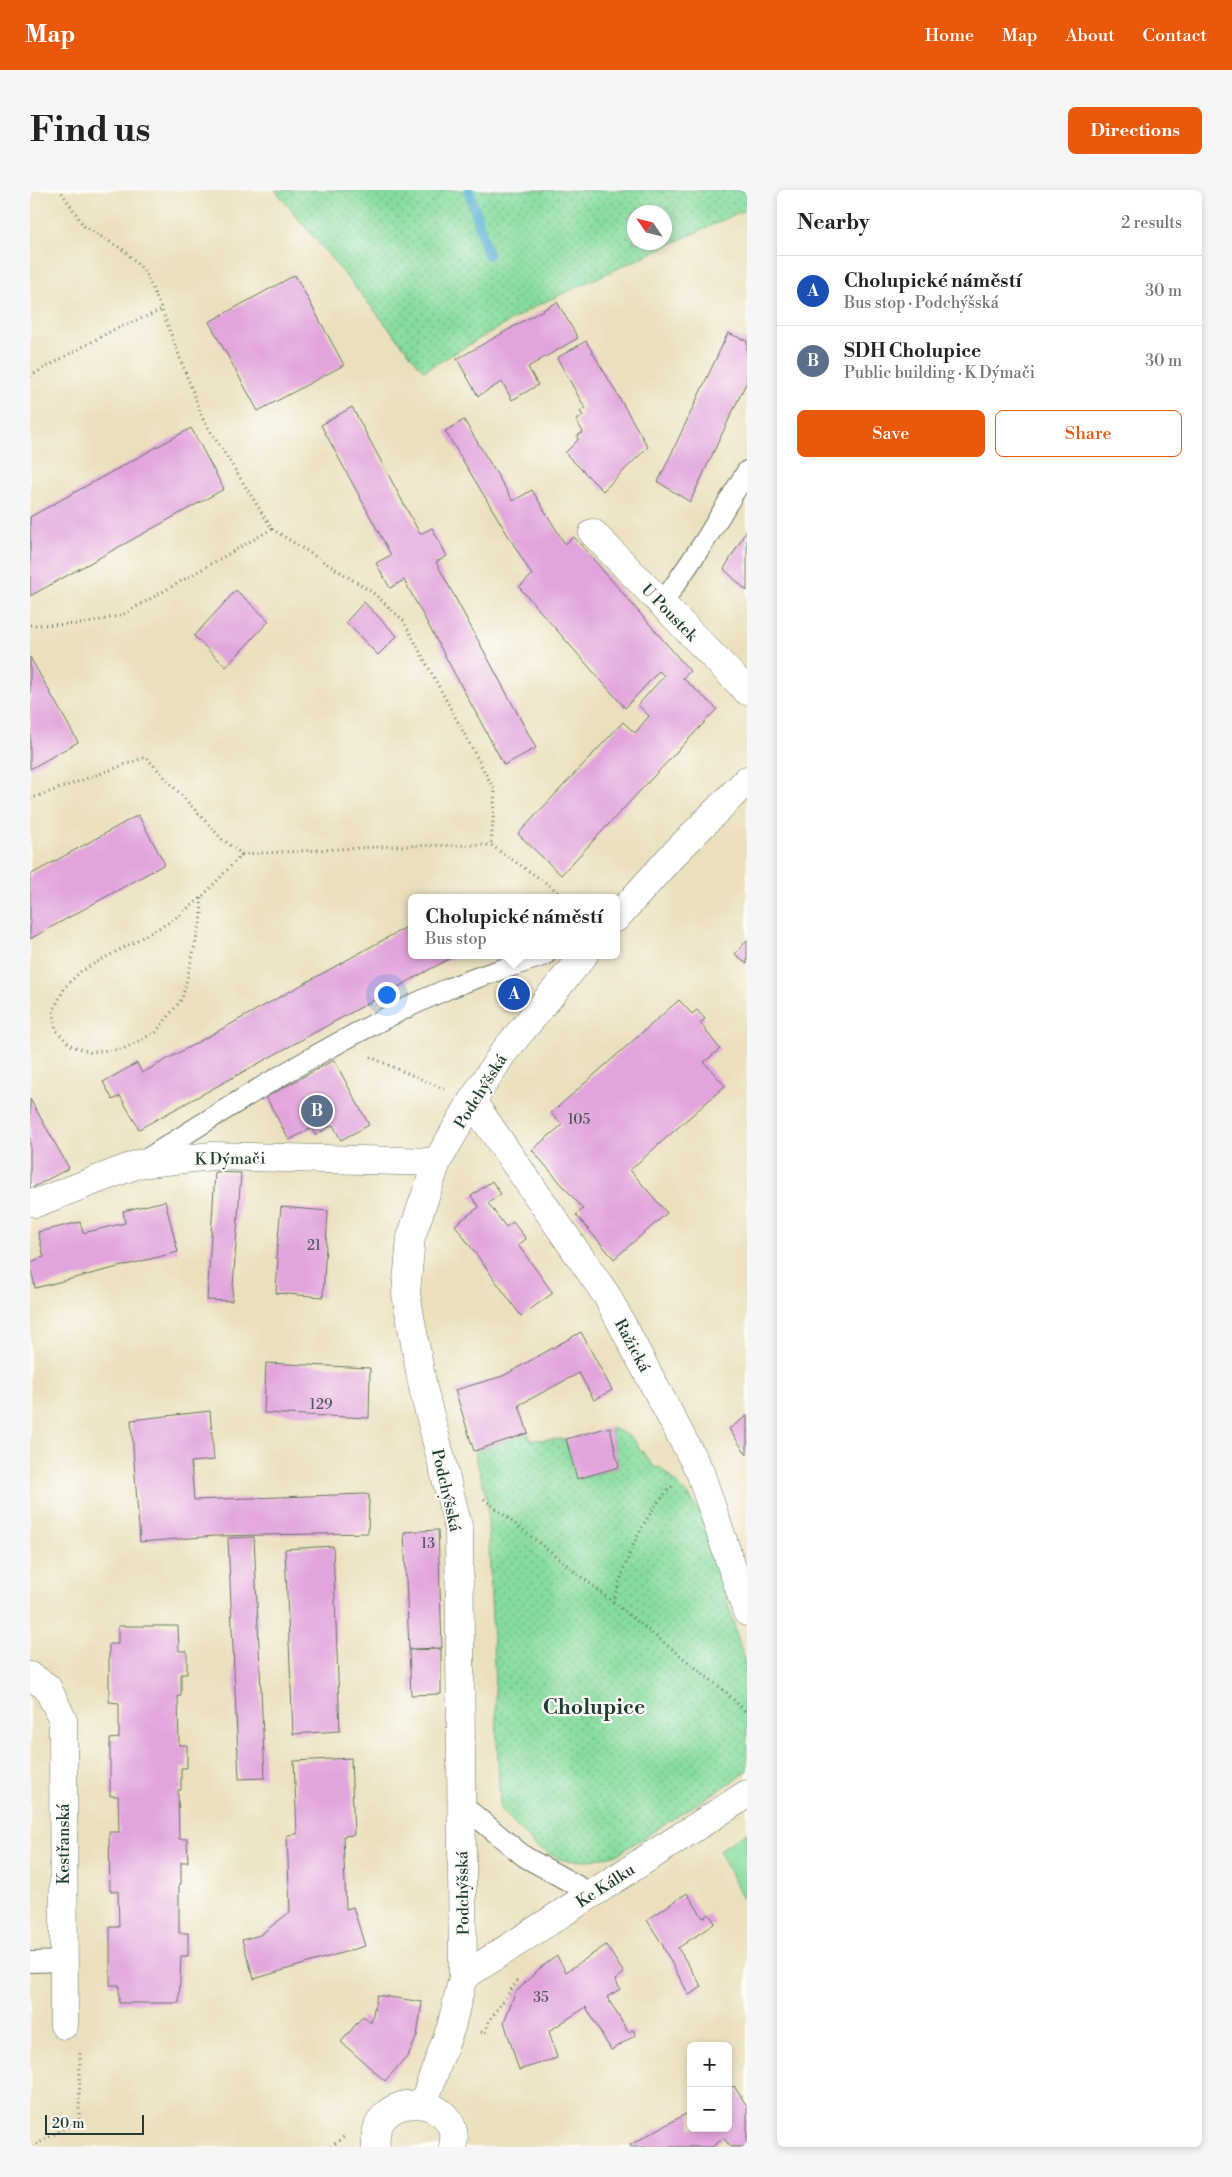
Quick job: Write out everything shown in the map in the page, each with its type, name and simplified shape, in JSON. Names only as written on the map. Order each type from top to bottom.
[{"type":"street","name":"U Poustek","points":[[593,533],[747,691]]},
{"type":"street","points":[[620,914],[670,858],[747,780]]},
{"type":"street","name":"Podchýšská","points":[[423,2104],[451,2027],[463,1977],[459,1530],[423,1388],[406,1294],[411,1237],[437,1162],[472,1102],[503,1053],[581,959]]},
{"type":"street","name":"Ražická","points":[[472,1102],[607,1296],[700,1472],[747,1612]]},
{"type":"street","name":"K Dýmači","points":[[30,1202],[36,1203],[138,1164],[212,1156],[437,1162]]},
{"type":"street","name":"Kestřanská","points":[[30,1676],[47,1687],[62,1720],[64,2025]]},
{"type":"street","name":"Ke Kálku","points":[[463,1977],[747,1794]]},
{"type":"street","points":[[376,2147],[377,2131],[382,2120],[400,2106],[412,2103],[423,2104],[436,2109],[446,2118],[452,2130],[453,2147]]},
{"type":"lane","points":[[662,604],[706,539],[747,471]]},
{"type":"lane","points":[[138,1164],[220,1112],[338,1043],[445,990],[533,959]]},
{"type":"lane","points":[[461,1804],[525,1856],[592,1894]]},
{"type":"lane","points":[[30,1962],[64,1961]]},
{"type":"path","points":[[60,190],[84,226],[125,251],[145,272],[162,310],[203,419],[272,529],[372,592],[403,620],[495,791],[492,845]]},
{"type":"path","points":[[30,376],[113,330],[162,310]]},
{"type":"path","points":[[30,625],[84,624],[122,615],[272,529]]},
{"type":"path","points":[[30,799],[146,757],[222,839],[242,854],[397,846],[492,845],[552,887],[558,894]]},
{"type":"path","points":[[201,898],[202,916],[182,1000],[156,1032],[122,1049],[90,1052],[70,1044],[56,1030],[53,1011],[65,987],[81,971],[170,922],[201,898],[242,854]]},
{"type":"path","points":[[338,1043],[472,1102]]},
{"type":"path","points":[[613,1602],[626,1561],[639,1531],[666,1492],[695,1463]]},
{"type":"path","points":[[481,1496],[727,1693],[747,1712]]},
{"type":"path","points":[[451,2027],[485,2033],[489,2021],[521,1976]]},
{"type":"path","points":[[32,2147],[79,2120],[81,2034],[64,2025]]},
{"type":"path","points":[[331,2147],[346,2134]]},
{"type":"green space","points":[[275,190],[747,190],[747,209],[672,243],[672,205],[627,205],[627,250],[658,250],[536,306],[424,371]]},
{"type":"green space","points":[[610,1427],[631,1437],[655,1468],[660,1467],[690,1497],[703,1518],[747,1669],[747,1772],[618,1854],[587,1861],[562,1860],[535,1846],[500,1809],[487,1499],[474,1451],[528,1433],[531,1440],[566,1439],[578,1479],[619,1467]]},
{"type":"green space","points":[[747,1832],[747,1896],[743,1899],[719,1850]]},
{"type":"building","points":[[295,275],[344,365],[258,411],[209,322]]},
{"type":"building","points":[[557,302],[578,338],[528,367],[538,385],[512,400],[502,382],[478,396],[457,359]]},
{"type":"building","points":[[728,333],[747,341],[747,381],[690,502],[658,482]]},
{"type":"building","points":[[586,341],[648,447],[603,491],[565,453],[578,440],[577,436],[583,432],[576,420],[583,416],[580,411],[585,408],[557,358]]},
{"type":"building","points":[[352,407],[420,534],[432,528],[447,556],[436,562],[536,748],[504,765],[404,580],[390,588],[376,563],[391,555],[321,425]]},
{"type":"building","points":[[464,420],[513,501],[532,490],[565,544],[574,537],[690,671],[683,678],[717,709],[561,875],[518,834],[623,722],[635,733],[649,716],[638,705],[664,676],[659,671],[625,708],[519,587],[532,575],[445,431]]},
{"type":"building","points":[[191,428],[224,489],[30,596],[30,517]]},
{"type":"building","points":[[747,530],[747,591],[724,569]]},
{"type":"building","points":[[236,590],[269,621],[226,667],[194,636]]},
{"type":"building","points":[[364,602],[397,636],[378,655],[346,622]]},
{"type":"building","points":[[30,657],[78,742],[30,769]]},
{"type":"building","points":[[138,815],[165,864],[30,939],[30,875]]},
{"type":"building","points":[[408,926],[408,959],[449,959],[139,1129],[120,1096],[113,1100],[103,1082],[137,1063],[142,1073]]},
{"type":"building","points":[[747,940],[747,964],[735,954]]},
{"type":"building","points":[[679,1000],[692,1014],[697,1010],[705,1019],[700,1023],[720,1049],[704,1062],[725,1086],[630,1170],[667,1213],[614,1259],[576,1215],[583,1209],[532,1150],[562,1125],[551,1113]]},
{"type":"building","points":[[334,1060],[369,1125],[341,1140],[333,1125],[315,1135],[312,1128],[289,1140],[266,1097]]},
{"type":"building","points":[[30,1099],[69,1168],[32,1188],[30,1188]]},
{"type":"building","points":[[215,1172],[241,1173],[232,1301],[207,1300]]},
{"type":"building","points":[[492,1181],[501,1194],[488,1203],[506,1227],[513,1222],[526,1239],[518,1245],[553,1293],[521,1316],[455,1225],[479,1207],[471,1196]]},
{"type":"building","points":[[165,1201],[178,1252],[35,1288],[30,1262],[44,1257],[38,1232],[80,1222],[83,1233],[125,1223],[123,1211]]},
{"type":"building","points":[[281,1207],[328,1211],[323,1297],[276,1293],[278,1258],[276,1258]]},
{"type":"building","points":[[581,1332],[612,1390],[594,1400],[579,1373],[519,1405],[528,1433],[474,1451],[455,1390],[503,1376]]},
{"type":"building","points":[[266,1363],[370,1368],[369,1418],[264,1413]]},
{"type":"building","points":[[210,1411],[214,1460],[191,1462],[194,1500],[364,1494],[369,1495],[368,1533],[216,1536],[140,1542],[131,1420]]},
{"type":"building","points":[[747,1416],[747,1455],[729,1429]]},
{"type":"building","points":[[610,1427],[619,1467],[577,1479],[566,1439]]},
{"type":"building","points":[[438,1530],[442,1648],[409,1649],[404,1532]]},
{"type":"building","points":[[254,1537],[265,1778],[239,1779],[228,1538]]},
{"type":"building","points":[[333,1546],[340,1731],[293,1734],[285,1549]]},
{"type":"building","points":[[118,1626],[178,1626],[179,1651],[187,1651],[187,1674],[181,1674],[181,1696],[178,1696],[179,1745],[187,1745],[187,1768],[181,1768],[181,1790],[178,1790],[179,1839],[187,1839],[188,1862],[181,1862],[181,1884],[179,1884],[179,1933],[188,1933],[188,1956],[181,1956],[179,2003],[119,2003],[119,1985],[110,1985],[110,1927],[119,1927],[118,1891],[110,1891],[109,1832],[119,1832],[118,1796],[110,1796],[110,1739],[119,1738],[119,1703],[109,1702],[109,1644],[118,1644]]},
{"type":"building","points":[[441,1649],[441,1694],[411,1695],[409,1650]]},
{"type":"building","points":[[351,1758],[354,1835],[343,1836],[346,1909],[353,1907],[365,1946],[254,1979],[242,1940],[260,1935],[290,1912],[287,1835],[297,1834],[294,1761]]},
{"type":"building","points":[[687,1893],[703,1918],[709,1914],[715,1923],[678,1948],[702,1987],[689,1995],[664,1947],[647,1920]]},
{"type":"building","points":[[606,1945],[624,1973],[615,1980],[620,1989],[607,1997],[628,2032],[633,2030],[636,2035],[611,2050],[586,2007],[549,2031],[557,2058],[519,2070],[504,2022],[515,1993],[540,1968],[557,1956],[566,1972]]},
{"type":"building","points":[[377,1995],[422,2002],[417,2036],[408,2056],[385,2081],[341,2042],[363,2016],[371,2023]]},
{"type":"building","points":[[734,2086],[747,2106],[747,2147],[730,2147],[724,2138],[712,2147],[631,2147],[630,2145],[687,2113],[687,2132],[732,2132],[732,2087]]},
{"type":"waterway","points":[[469,190],[488,255]]},
{"type":"place","name":"Cholupické náměstí","points":[[514,994]]},
{"type":"place","name":"SDH Cholupice","points":[[317,1111]]},
{"type":"district","name":"Cholupice","points":[[594,1707]]}]
